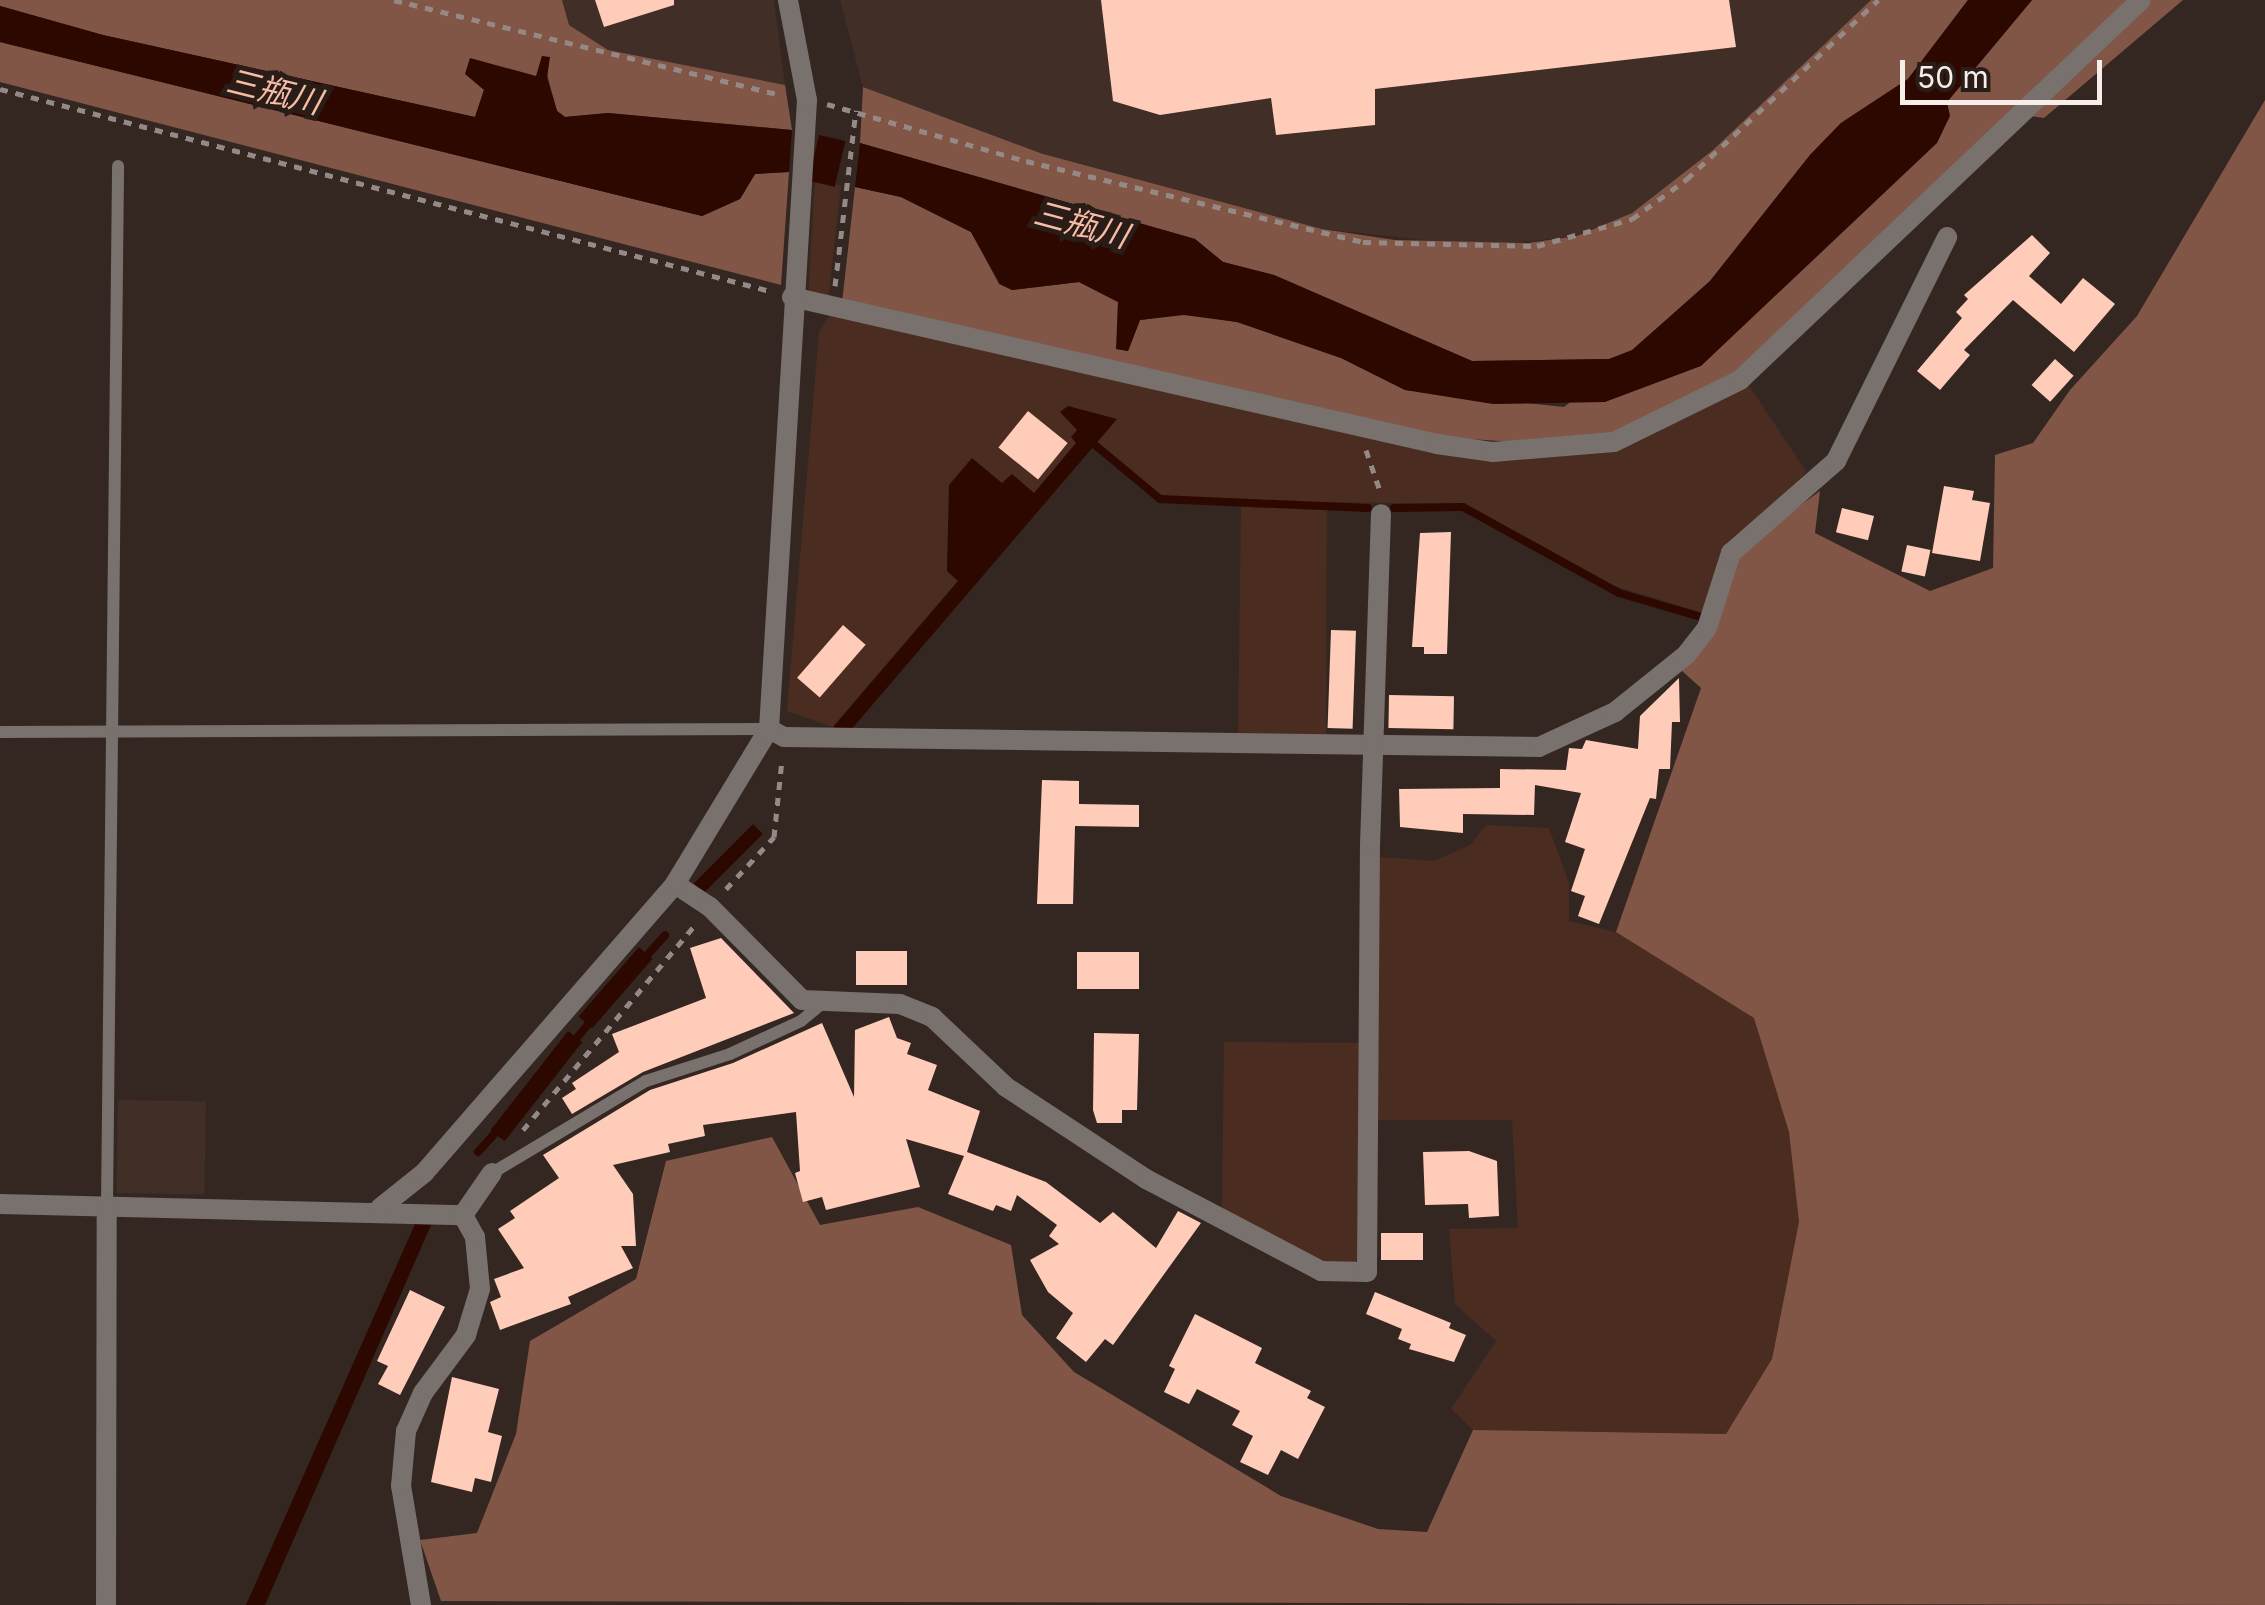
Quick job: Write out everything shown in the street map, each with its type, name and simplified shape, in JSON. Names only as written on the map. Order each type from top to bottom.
[{"type":"street","points":[[380,1208],[424,1174],[680,887],[776,733],[792,297],[807,106],[788,0]]},
{"type":"street","points":[[792,297],[1358,428],[1493,452],[1550,451],[1614,442],[1690,410],[1740,380],[2141,0]]},
{"type":"street","points":[[776,733],[1374,748],[1540,747],[1616,712],[1686,656],[1706,628],[1731,553],[1836,461],[1947,237]]},
{"type":"street","points":[[680,887],[709,906],[802,1000],[820,1004],[900,1004],[932,1017],[1006,1087],[1146,1179],[1321,1270],[1367,1272],[1381,514]]},
{"type":"street","points":[[462,1215],[492,1173]]},
{"type":"street","points":[[0,1204],[380,1208],[462,1215]]},
{"type":"street","points":[[106,1206],[106,1605]]},
{"type":"street","points":[[421,1605],[401,1486],[406,1431],[423,1393],[466,1335],[476,1303],[480,1260],[462,1215]]},
{"type":"lane","points":[[106,1206],[118,166]]},
{"type":"lane","points":[[0,732],[776,733]]},
{"type":"lane","points":[[492,1173],[646,1082],[730,1054],[802,1021],[820,1004]]},
{"type":"path","points":[[394,0],[807,106],[856,110],[1026,161],[1363,242],[1537,246],[1632,219],[1687,179],[1878,0]]},
{"type":"path","points":[[0,88],[792,297]]},
{"type":"path","points":[[832,308],[856,110]]},
{"type":"path","points":[[1358,428],[1380,487],[1381,514]]},
{"type":"path","points":[[492,1173],[592,1040],[774,838],[776,733]]},
{"type":"shaded area","points":[[0,0],[562,0],[569,25],[608,50],[785,85],[792,130],[608,113],[565,117],[557,111],[542,56],[537,76],[484,90],[475,117],[103,35],[0,6]]},
{"type":"shaded area","points":[[562,0],[774,0],[785,85],[608,50],[569,25]]},
{"type":"shaded area","points":[[840,0],[1871,0],[1713,150],[1631,213],[1577,236],[1481,246],[1322,229],[1182,195],[1043,154],[863,87]]},
{"type":"shaded area","points":[[1871,0],[1968,0],[1908,79],[1841,123],[1810,155],[1710,281],[1632,351],[1609,359],[1472,361],[1274,275],[1223,262],[1195,239],[860,143],[863,87],[1043,154],[1322,229],[1395,240],[1528,243],[1577,236],[1632,213],[1713,150]]},
{"type":"shaded area","points":[[2032,0],[2183,0],[2044,118],[2018,114],[1721,384],[1605,436],[1529,443],[1454,438],[842,303],[855,187],[901,197],[971,232],[999,284],[1012,290],[1079,282],[1118,302],[1117,349],[1128,351],[1140,320],[1184,314],[1237,322],[1341,358],[1405,390],[1564,407],[1947,102]]},
{"type":"shaded area","points":[[0,42],[702,216],[740,199],[755,174],[789,172],[781,285],[0,82]]},
{"type":"shaded area","points":[[2265,100],[2265,1605],[441,1601],[420,1540],[477,1533],[516,1434],[530,1341],[636,1279],[666,1161],[772,1137],[820,1225],[918,1207],[1011,1245],[1022,1315],[1074,1372],[1281,1496],[1378,1529],[1427,1532],[1473,1430],[1726,1434],[1772,1359],[1799,1222],[1789,1132],[1754,1018],[1616,932],[1701,688],[1681,670],[1747,544],[1820,491],[1815,533],[1930,591],[1993,568],[1995,455],[2033,443],[2070,390],[2137,316]]},
{"type":"shaded area","points":[[815,182],[841,185],[828,301],[808,296]]},
{"type":"shaded area","points":[[830,314],[1458,456],[1634,441],[1748,384],[1806,471],[1706,614],[1615,586],[1464,504],[1327,502],[1326,741],[1238,740],[1241,499],[1161,496],[1096,444],[1116,418],[1077,430],[1077,442],[1034,494],[1003,484],[950,485],[947,571],[958,581],[833,727],[787,711],[819,332]]},
{"type":"shaded area","points":[[1486,825],[1549,828],[1569,883],[1569,921],[1616,932],[1755,1018],[1789,1132],[1799,1223],[1772,1359],[1726,1434],[1473,1430],[1451,1409],[1496,1341],[1455,1304],[1449,1229],[1518,1228],[1512,1120],[1374,1120],[1376,865],[1381,857],[1434,861],[1470,845]]},
{"type":"shaded area","points":[[1224,1042],[1363,1043],[1363,1264],[1332,1267],[1222,1214]]},
{"type":"shaded area","points":[[118,1100],[206,1102],[204,1195],[116,1193]]},
{"type":"water","name":"三瓶川","points":[[1968,0],[2032,0],[1947,102],[1950,116],[1937,143],[1701,366],[1605,402],[1493,404],[1405,390],[1341,358],[1237,322],[1184,315],[1140,320],[1128,351],[1116,349],[1118,302],[1079,282],[1012,290],[1000,284],[971,232],[901,197],[855,187],[860,143],[1195,239],[1223,262],[1274,275],[1472,361],[1609,359],[1632,350],[1710,281],[1810,155],[1841,123],[1908,79]]},
{"type":"water","name":"三瓶川","points":[[0,6],[103,35],[475,117],[484,90],[465,74],[470,58],[536,76],[542,56],[550,57],[547,78],[557,111],[565,117],[608,113],[792,130],[789,172],[755,174],[740,199],[702,216],[0,42]]},
{"type":"water","points":[[819,135],[845,141],[835,187],[808,181]]},
{"type":"water","points":[[1068,406],[1117,419],[844,738],[833,727],[958,581],[947,571],[949,485],[972,458],[1002,483],[1012,474],[1034,493],[1076,443],[1071,437],[1077,430],[1060,412]]},
{"type":"water","points":[[753,824],[763,834],[704,893],[694,883]]},
{"type":"water","points":[[639,947],[653,959],[592,1028],[579,1016]]},
{"type":"water","points":[[568,1031],[582,1042],[505,1141],[490,1130]]},
{"type":"water","points":[[415,1224],[431,1225],[265,1605],[246,1605]]},
{"type":"building","points":[[595,0],[674,0],[674,5],[604,27]]},
{"type":"building","points":[[1101,0],[1729,0],[1736,47],[1375,89],[1375,125],[1276,135],[1271,98],[1160,115],[1113,101]]},
{"type":"building","points":[[2032,235],[2050,253],[2029,276],[2061,304],[2083,278],[2115,304],[2074,352],[2013,300],[1964,350],[1970,355],[1940,390],[1917,371],[1962,318],[1956,312],[1968,299],[1964,295]]},
{"type":"building","points":[[2055,359],[2074,376],[2050,402],[2032,385]]},
{"type":"building","points":[[1028,411],[1068,443],[1038,480],[998,448]]},
{"type":"building","points":[[1944,486],[1974,491],[1972,500],[1990,503],[1980,561],[1932,553]]},
{"type":"building","points":[[1842,508],[1874,516],[1868,540],[1836,532]]},
{"type":"building","points":[[1451,532],[1447,654],[1424,654],[1424,647],[1412,647],[1420,533]]},
{"type":"building","points":[[1907,545],[1930,550],[1925,576],[1901,571]]},
{"type":"building","points":[[843,625],[866,645],[820,698],[797,678]]},
{"type":"building","points":[[1331,630],[1356,631],[1353,729],[1328,728]]},
{"type":"building","points":[[1679,678],[1680,722],[1672,722],[1670,769],[1659,769],[1656,799],[1650,798],[1599,924],[1578,916],[1585,896],[1571,891],[1585,849],[1565,842],[1581,793],[1535,785],[1534,815],[1463,814],[1463,833],[1400,827],[1399,789],[1500,788],[1500,769],[1566,770],[1569,748],[1582,749],[1586,740],[1638,749],[1640,716]]},
{"type":"building","points":[[1389,695],[1454,696],[1453,729],[1388,728]]},
{"type":"building","points":[[1042,780],[1079,781],[1079,804],[1139,805],[1139,827],[1075,826],[1073,904],[1037,904]]},
{"type":"building","points":[[721,938],[794,1013],[643,1072],[572,1114],[562,1098],[576,1089],[572,1083],[619,1052],[612,1034],[706,998],[690,948]]},
{"type":"building","points":[[856,951],[907,951],[907,985],[856,985]]},
{"type":"building","points":[[1077,952],[1139,952],[1139,989],[1077,989]]},
{"type":"building","points":[[889,1017],[897,1038],[911,1043],[907,1054],[937,1065],[928,1090],[980,1111],[967,1152],[1046,1182],[1100,1223],[1113,1212],[1156,1248],[1178,1211],[1201,1223],[1113,1345],[1105,1339],[1086,1362],[1056,1338],[1073,1313],[1048,1292],[1030,1260],[1059,1244],[1049,1236],[1057,1225],[1017,1195],[1011,1211],[996,1205],[993,1211],[948,1194],[964,1156],[906,1139],[920,1187],[826,1210],[822,1197],[803,1202],[795,1173],[800,1171],[796,1112],[703,1125],[705,1136],[668,1144],[670,1152],[613,1165],[633,1194],[636,1246],[621,1246],[633,1268],[568,1297],[571,1304],[500,1330],[490,1302],[501,1297],[494,1279],[524,1268],[498,1229],[515,1218],[510,1211],[559,1178],[543,1155],[650,1090],[733,1063],[822,1023],[854,1097],[855,1030]]},
{"type":"building","points":[[1094,1033],[1139,1034],[1137,1110],[1122,1110],[1122,1123],[1097,1123],[1093,1110]]},
{"type":"building","points":[[1469,1151],[1497,1161],[1499,1216],[1469,1218],[1468,1204],[1425,1205],[1423,1152]]},
{"type":"building","points":[[1381,1233],[1423,1233],[1423,1260],[1381,1260]]},
{"type":"building","points":[[410,1290],[445,1307],[400,1395],[378,1384],[388,1366],[377,1361]]},
{"type":"building","points":[[1375,1292],[1451,1323],[1449,1328],[1466,1335],[1454,1362],[1409,1349],[1411,1344],[1398,1339],[1402,1329],[1366,1314]]},
{"type":"building","points":[[1195,1314],[1262,1348],[1255,1363],[1311,1391],[1307,1398],[1325,1407],[1298,1459],[1281,1450],[1268,1475],[1240,1462],[1253,1436],[1232,1425],[1240,1411],[1197,1389],[1189,1404],[1164,1392],[1175,1369],[1169,1366]]},
{"type":"building","points":[[452,1377],[499,1389],[488,1432],[502,1436],[491,1482],[475,1478],[472,1492],[431,1482]]},
{"type":"waterway","points":[[1095,445],[1160,499],[1368,508]]},
{"type":"waterway","points":[[1394,508],[1463,507],[1619,593],[1701,617]]},
{"type":"waterway","points":[[641,962],[665,935]]},
{"type":"waterway","points":[[570,1046],[593,1019]]},
{"type":"waterway","points":[[478,1152],[499,1129]]}]
